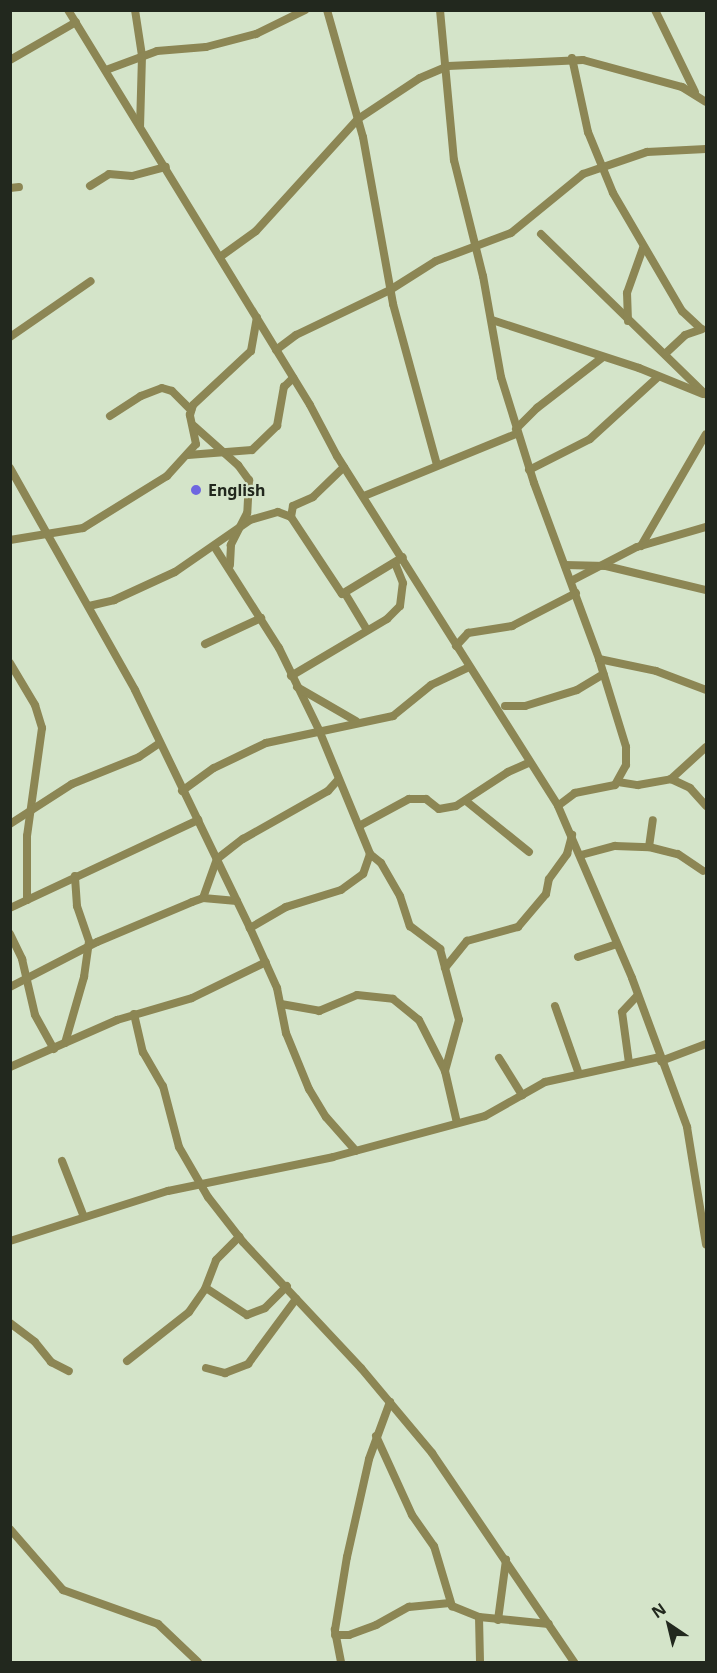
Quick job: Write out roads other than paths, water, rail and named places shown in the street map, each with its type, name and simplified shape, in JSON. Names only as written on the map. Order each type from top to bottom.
[{"type":"street","points":[[68,10],[166,167],[344,466],[558,806],[581,855],[638,996],[687,1127],[706,1244]]},
{"type":"street","points":[[135,10],[142,56],[140,126]]},
{"type":"street","points":[[106,70],[142,56],[206,47],[256,34],[305,10]]},
{"type":"street","points":[[327,10],[358,119],[390,290],[437,465]]},
{"type":"street","points":[[440,10],[454,160],[492,320],[501,377],[530,470],[599,659],[626,747],[626,765],[618,782],[604,790],[575,793],[558,806]]},
{"type":"street","points":[[655,10],[695,92],[706,102]]},
{"type":"street","points":[[10,60],[76,22]]},
{"type":"street","points":[[220,258],[256,231],[358,119],[412,83],[445,67],[461,63],[572,58],[642,74],[695,92]]},
{"type":"street","points":[[572,58],[584,119],[601,166],[643,248],[682,311],[704,329]]},
{"type":"street","points":[[276,350],[303,331],[390,290],[436,261],[476,248],[513,232],[577,177],[601,166],[668,148],[706,148]]},
{"type":"street","points":[[90,186],[109,174],[132,176],[166,167]]},
{"type":"street","points":[[541,234],[628,321],[666,353],[706,394]]},
{"type":"street","points":[[628,321],[627,293],[643,248]]},
{"type":"street","points":[[10,337],[91,281]]},
{"type":"street","points":[[191,410],[251,351],[257,318]]},
{"type":"street","points":[[492,320],[706,394]]},
{"type":"street","points":[[666,353],[685,335],[704,329]]},
{"type":"street","points":[[364,496],[517,431],[537,408],[603,357]]},
{"type":"street","points":[[530,470],[590,439],[658,377]]},
{"type":"street","points":[[188,455],[226,455],[250,451],[275,429],[284,387],[292,378]]},
{"type":"street","points":[[10,540],[88,526],[159,483],[188,455],[197,442],[191,410],[172,391],[162,388],[141,396],[110,416]]},
{"type":"street","points":[[194,426],[249,480],[247,513],[231,545],[230,566]]},
{"type":"street","points":[[641,546],[706,434]]},
{"type":"street","points":[[291,517],[293,506],[313,497],[344,466]]},
{"type":"street","points":[[10,468],[13,478],[89,606],[217,859],[266,962],[281,1004],[286,1033],[309,1089],[327,1117],[356,1151]]},
{"type":"street","points":[[89,606],[114,600],[139,585],[176,572],[239,528],[278,512],[291,517],[346,595],[367,630]]},
{"type":"street","points":[[571,581],[641,546],[706,527]]},
{"type":"street","points":[[214,546],[230,566],[261,618],[297,687],[319,730],[370,854],[381,863],[400,896],[410,926],[437,945],[459,1020],[445,1071]]},
{"type":"street","points":[[346,595],[403,557]]},
{"type":"street","points":[[291,676],[387,619],[403,602],[403,583],[395,563]]},
{"type":"street","points":[[565,566],[600,566],[706,590]]},
{"type":"street","points":[[456,646],[468,633],[512,626],[576,593]]},
{"type":"street","points":[[205,644],[261,618]]},
{"type":"street","points":[[599,659],[656,671],[706,690]]},
{"type":"street","points":[[10,663],[30,695],[42,728],[27,843],[27,900]]},
{"type":"street","points":[[182,790],[214,768],[266,742],[356,721],[393,716],[431,685],[469,667]]},
{"type":"street","points":[[505,706],[528,705],[578,690],[604,674]]},
{"type":"street","points":[[297,687],[356,721]]},
{"type":"street","points":[[10,824],[72,784],[139,757],[160,743]]},
{"type":"street","points":[[618,782],[638,785],[671,779],[706,747]]},
{"type":"street","points":[[359,826],[409,799],[426,799],[440,809],[466,801],[496,779],[530,762]]},
{"type":"street","points":[[671,779],[690,788],[706,806]]},
{"type":"street","points":[[203,898],[217,859],[243,839],[328,791],[338,780]]},
{"type":"street","points":[[466,801],[529,852]]},
{"type":"street","points":[[10,908],[94,865],[144,848],[198,820]]},
{"type":"street","points":[[649,847],[653,820]]},
{"type":"street","points":[[445,968],[467,941],[518,927],[546,894],[549,879],[567,854],[572,834]]},
{"type":"street","points":[[581,855],[615,846],[649,847],[678,854],[703,871]]},
{"type":"street","points":[[250,928],[286,907],[341,890],[363,874],[370,854]]},
{"type":"street","points":[[65,1043],[88,947],[77,906],[75,876]]},
{"type":"street","points":[[10,987],[88,947],[203,898],[237,901]]},
{"type":"street","points":[[10,933],[35,1015],[54,1049]]},
{"type":"street","points":[[578,957],[617,944]]},
{"type":"street","points":[[10,1067],[134,1014],[192,998],[266,962]]},
{"type":"street","points":[[281,1004],[319,1011],[357,995],[393,999],[418,1020],[445,1071],[457,1124]]},
{"type":"street","points":[[629,1063],[622,1012],[638,996]]},
{"type":"street","points":[[555,1006],[579,1074]]},
{"type":"street","points":[[134,1014],[143,1052],[163,1086],[178,1147],[200,1185],[239,1238],[287,1286],[296,1299],[390,1402],[444,1469],[574,1662]]},
{"type":"street","points":[[10,1241],[168,1191],[356,1151],[457,1124],[493,1113],[545,1082],[629,1063],[661,1059],[706,1044]]},
{"type":"street","points":[[499,1058],[522,1095]]},
{"type":"street","points":[[62,1161],[84,1217]]},
{"type":"street","points":[[126,1361],[189,1312],[206,1288],[216,1260],[239,1238]]},
{"type":"street","points":[[206,1288],[247,1315],[265,1308],[287,1286]]},
{"type":"street","points":[[206,1368],[225,1373],[248,1364],[296,1299]]},
{"type":"street","points":[[10,1323],[35,1342],[51,1362],[69,1371]]},
{"type":"street","points":[[341,1662],[335,1635],[349,1548],[376,1436],[390,1402]]},
{"type":"street","points":[[376,1436],[412,1515],[434,1546],[450,1603]]},
{"type":"street","points":[[10,1529],[63,1590],[158,1624],[198,1662]]},
{"type":"street","points":[[498,1620],[506,1560]]},
{"type":"street","points":[[335,1635],[376,1625],[409,1607],[450,1603],[480,1617],[549,1624]]},
{"type":"street","points":[[480,1617],[480,1662]]},
{"type":"place","name":"English","points":[[196,490]]}]
